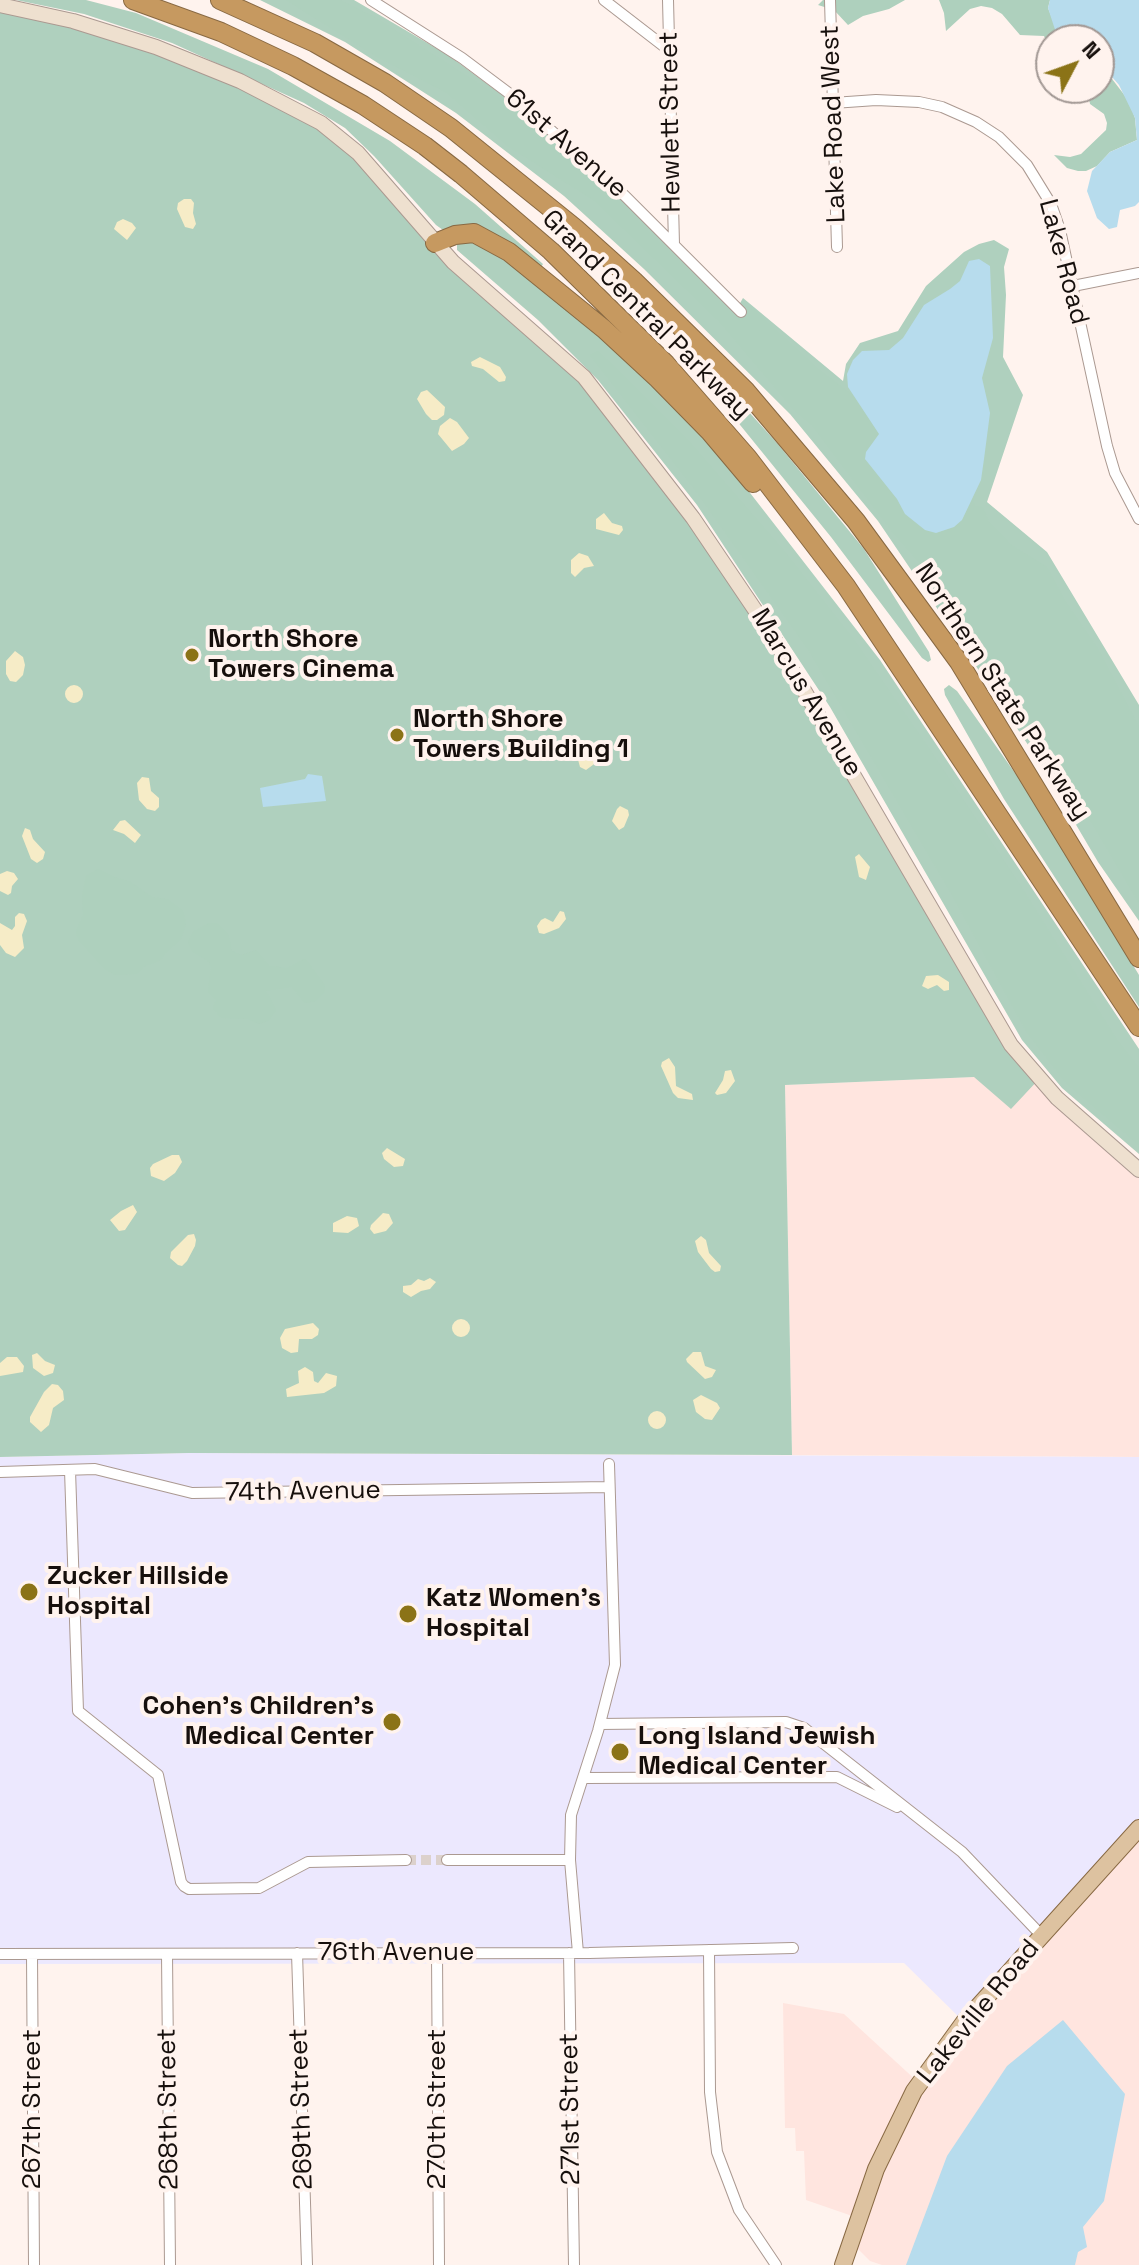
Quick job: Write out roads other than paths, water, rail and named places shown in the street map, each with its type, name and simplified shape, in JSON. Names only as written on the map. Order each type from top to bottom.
[{"type":"highway","name":"Grand Central Parkway","points":[[133,0],[221,32],[293,66],[363,105],[437,156],[543,244],[666,364],[748,458],[822,554]]},
{"type":"highway","name":"Grand Central Parkway","points":[[220,0],[315,43],[385,83],[451,128],[575,228],[746,391]]},
{"type":"highway","points":[[435,243],[455,235],[474,233],[509,252],[604,329],[658,379],[822,554],[885,643],[1139,1027]]},
{"type":"highway","name":"Northern State Parkway","points":[[746,391],[856,521],[959,662],[1139,958]]},
{"type":"main road","name":"Marcus Avenue","points":[[0,5],[73,21],[156,47],[240,81],[336,133],[358,153],[435,243],[584,377],[693,518],[786,657],[1011,1045],[1057,1098],[1139,1170]]},
{"type":"main road","name":"Lakeville Road","points":[[843,2265],[876,2169],[910,2098],[964,2022],[1139,1828]]},
{"type":"street","name":"61st Avenue","points":[[371,0],[462,58],[510,94],[574,149],[741,312]]},
{"type":"street","points":[[604,0],[670,51]]},
{"type":"street","name":"Hewlett Street","points":[[668,0],[674,244]]},
{"type":"street","name":"Lake Road West","points":[[830,0],[837,247]]},
{"type":"street","name":"Lake Road","points":[[833,103],[876,100],[925,104],[961,115],[999,137],[1027,165],[1051,204],[1073,286],[1107,446],[1115,473],[1139,519]]},
{"type":"street","points":[[1073,286],[1139,273]]},
{"type":"street","name":"271st Street","points":[[574,2265],[571,1815],[615,1665],[609,1464]]},
{"type":"street","name":"74th Avenue","points":[[0,1472],[95,1469],[192,1493],[609,1487]]},
{"type":"street","points":[[70,1470],[78,1711],[158,1775],[184,1886],[189,1889],[259,1888],[308,1862],[406,1860]]},
{"type":"street","points":[[600,1724],[795,1723],[962,1852],[1042,1936]]},
{"type":"street","points":[[584,1778],[837,1777],[917,1816]]},
{"type":"street","points":[[447,1860],[570,1860]]},
{"type":"street","name":"76th Avenue","points":[[0,1954],[573,1953],[793,1948]]},
{"type":"street","points":[[709,1950],[710,2092],[717,2152],[739,2210],[776,2265]]},
{"type":"street","name":"269th Street","points":[[297,1953],[307,2265]]},
{"type":"street","name":"270th Street","points":[[437,1953],[439,2265]]},
{"type":"street","name":"267th Street","points":[[32,1954],[34,2265]]},
{"type":"street","name":"268th Street","points":[[167,1954],[170,2265]]},
{"type":"water","points":[[1050,0],[1139,0],[1139,202],[1120,210],[1117,227],[1109,229],[1097,218],[1087,191],[1092,171],[1110,152],[1137,140],[1135,118],[1115,80],[1115,24],[1053,24],[1048,8]]},
{"type":"water","points":[[979,259],[990,266],[993,338],[982,378],[990,413],[981,480],[962,520],[954,527],[936,533],[925,530],[905,514],[865,459],[866,452],[879,434],[848,387],[847,374],[853,360],[862,351],[889,350],[903,338],[924,305],[960,281],[969,261]]},
{"type":"water","points":[[308,774],[322,776],[326,801],[263,807],[260,788],[305,779]]},
{"type":"water","points":[[1063,2020],[1125,2094],[1104,2201],[1083,2227],[1087,2247],[1078,2252],[1075,2265],[906,2265],[947,2156],[1007,2066]]},
{"type":"tunnel","points":[[406,1860],[447,1860]]},
{"type":"place","name":"North Shore Towers Cinema","points":[[192,655]]},
{"type":"place","name":"North Shore Towers Building 1","points":[[397,735]]},
{"type":"place","name":"Zucker Hillside Hospital","points":[[29,1592]]},
{"type":"place","name":"Katz Women's Hospital","points":[[408,1614]]},
{"type":"place","name":"Cohen’s Children’s Medical Center","points":[[392,1722]]},
{"type":"place","name":"Long Island Jewish Medical Center","points":[[620,1752]]}]
